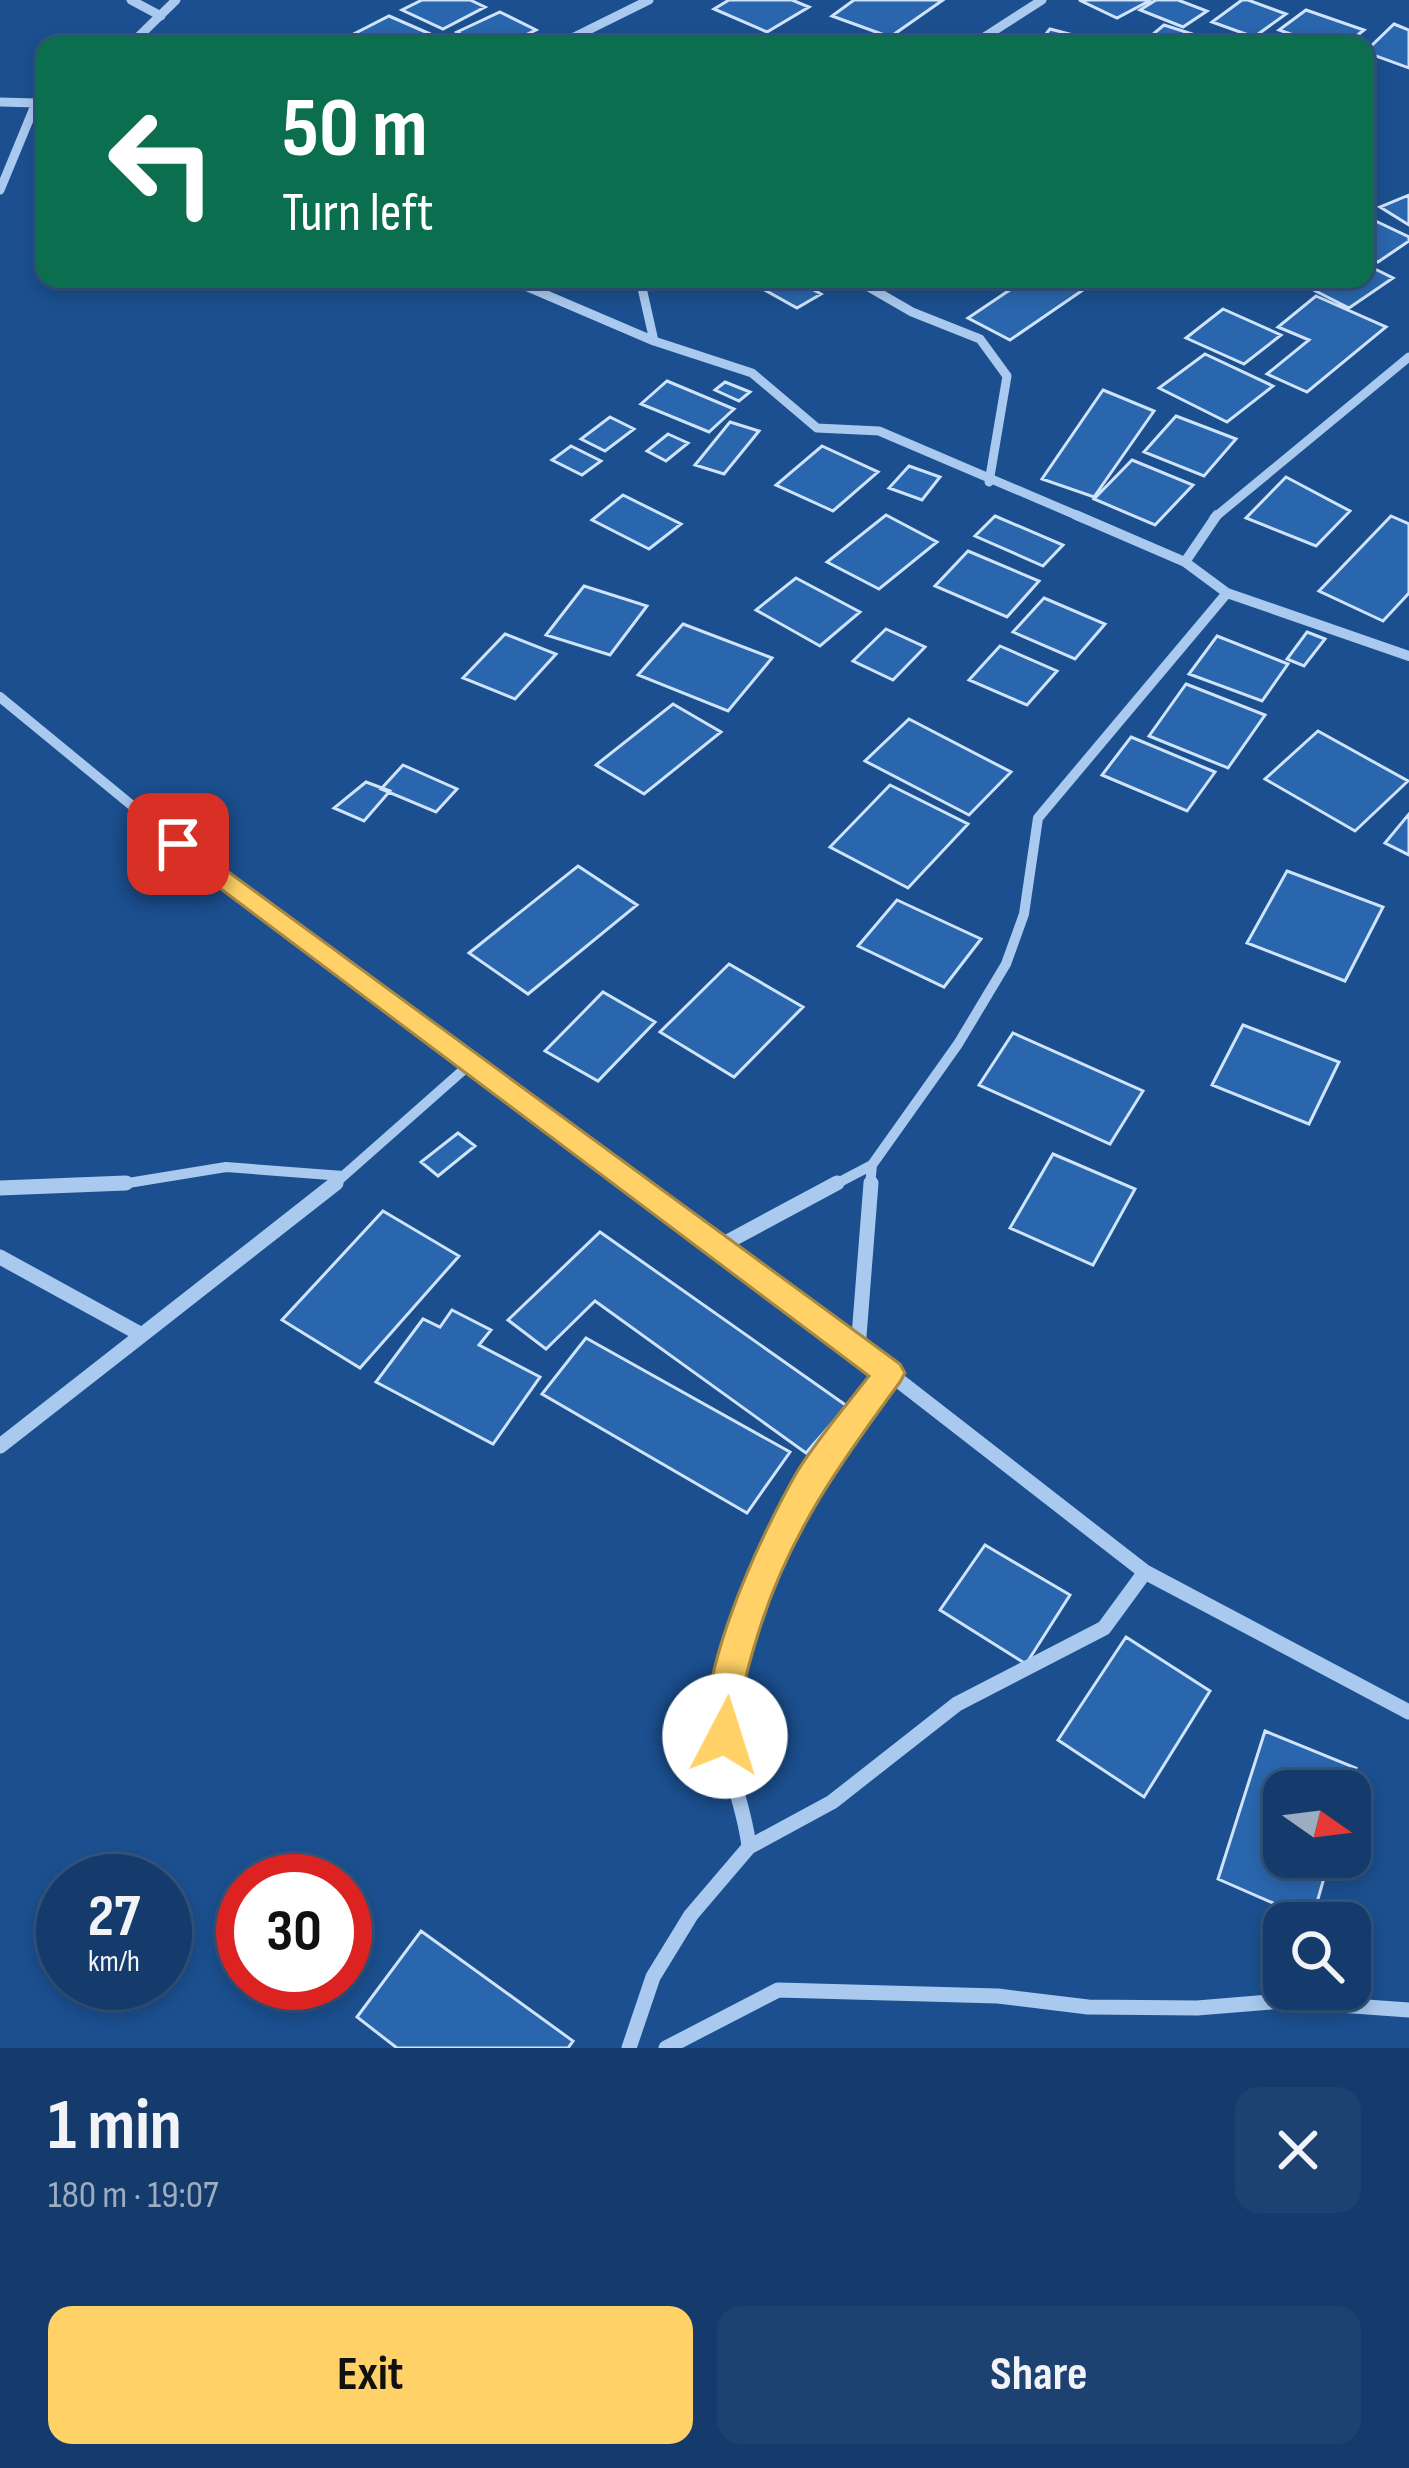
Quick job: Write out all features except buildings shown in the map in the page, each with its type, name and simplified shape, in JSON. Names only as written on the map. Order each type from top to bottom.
[{"type":"street","points":[[131,0],[161,16]]},
{"type":"street","points":[[140,36],[176,0]]},
{"type":"street","points":[[576,36],[650,0]]},
{"type":"street","points":[[986,36],[1042,0]]},
{"type":"street","points":[[0,102],[36,101]]},
{"type":"street","points":[[0,190],[36,110]]},
{"type":"street","points":[[530,288],[654,340],[752,374],[817,428],[879,431],[1185,562],[1227,593],[1409,656]]},
{"type":"street","points":[[642,288],[654,340]]},
{"type":"street","points":[[871,288],[912,312],[980,339],[1007,376],[989,482]]},
{"type":"street","points":[[1185,562],[1216,516],[1409,357]]},
{"type":"street","points":[[718,1247],[872,1165],[958,1044],[1006,964],[1024,914],[1038,818],[1227,593]]},
{"type":"street","points":[[0,697],[214,873],[859,1349],[1145,1572],[1409,1712]]},
{"type":"street","points":[[0,1446],[345,1176],[469,1065]]},
{"type":"street","points":[[859,1349],[872,1165]]},
{"type":"street","points":[[0,1188],[116,1185],[226,1167],[345,1176]]},
{"type":"street","points":[[0,1256],[142,1335]]},
{"type":"street","points":[[749,1847],[745,1809],[728,1768],[723,1704],[743,1629],[786,1523],[812,1477],[889,1373]]},
{"type":"street","points":[[629,2048],[653,1977],[691,1915],[749,1847],[832,1802],[957,1704],[1104,1628],[1145,1572]]},
{"type":"street","points":[[666,2048],[778,1990],[998,1996],[1088,2007],[1197,2008],[1283,2001],[1409,2010]]},
{"type":"route","points":[[178,844],[469,1065],[889,1373],[812,1477],[786,1523],[743,1629],[723,1704],[725,1736]]}]
